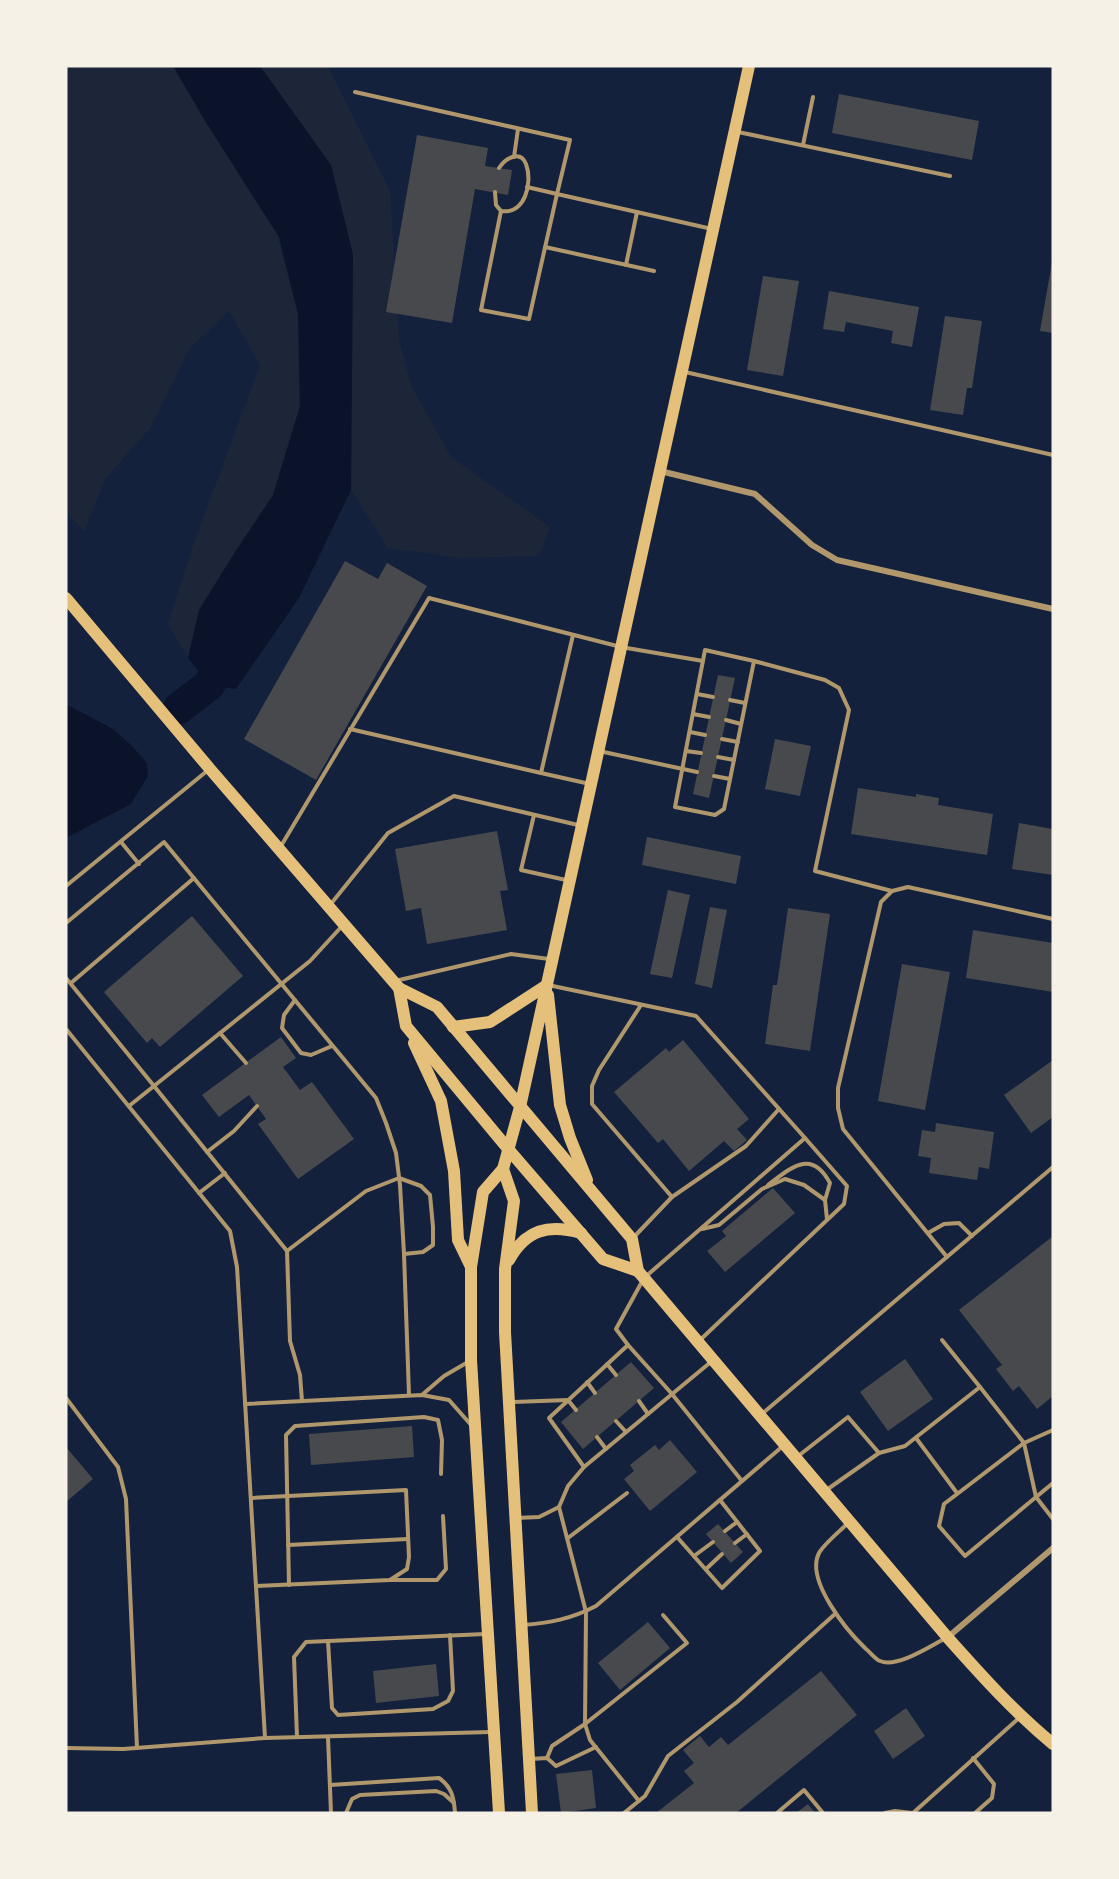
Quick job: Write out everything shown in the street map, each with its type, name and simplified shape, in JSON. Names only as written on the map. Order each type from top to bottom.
[{"type":"main road","points":[[499,1813],[471,1360],[471,1267],[483,1192],[503,1169],[520,1107],[749,66]]},
{"type":"main road","points":[[66,598],[396,985],[437,1007],[632,1239],[641,1275],[948,1638],[1021,1716],[1053,1744]]},
{"type":"main road","points":[[396,985],[406,1026],[441,1101],[454,1171],[458,1240],[471,1267]]},
{"type":"main road","points":[[453,1027],[490,1022],[547,985]]},
{"type":"main road","points":[[547,985],[560,1105],[591,1191]]},
{"type":"main road","points":[[406,1026],[603,1259],[641,1275]]},
{"type":"main road","points":[[503,1169],[514,1201],[505,1269],[505,1332],[532,1813]]},
{"type":"main road","points":[[505,1269],[517,1246],[533,1234],[564,1228],[581,1233]]},
{"type":"street","points":[[660,471],[755,494],[812,545],[837,560],[1053,609]]},
{"type":"street","points":[[948,1638],[1053,1548]]},
{"type":"lane","points":[[355,92],[570,140],[529,320],[481,310],[501,212],[496,205],[495,192]]},
{"type":"lane","points":[[803,145],[813,97]]},
{"type":"lane","points":[[514,157],[518,129]]},
{"type":"lane","points":[[735,131],[950,176]]},
{"type":"lane","points":[[499,168],[504,160],[514,157],[522,159],[526,165],[525,198],[518,208],[509,213],[501,212]]},
{"type":"lane","points":[[527,187],[713,229]]},
{"type":"lane","points":[[626,265],[637,212]]},
{"type":"lane","points":[[545,247],[654,271]]},
{"type":"lane","points":[[682,371],[1053,455]]},
{"type":"lane","points":[[279,849],[429,598],[573,635],[703,661]]},
{"type":"lane","points":[[541,773],[573,635]]},
{"type":"lane","points":[[753,661],[724,809],[715,815],[675,807],[705,650],[753,661],[825,680],[839,688],[849,710],[815,871],[892,891],[908,887],[1053,919]]},
{"type":"lane","points":[[697,694],[713,697]]},
{"type":"lane","points":[[730,700],[745,703]]},
{"type":"lane","points":[[693,714],[709,717]]},
{"type":"lane","points":[[726,720],[741,724]]},
{"type":"lane","points":[[350,729],[591,785]]},
{"type":"lane","points":[[690,732],[705,735]]},
{"type":"lane","points":[[722,739],[738,742]]},
{"type":"lane","points":[[598,751],[697,772]]},
{"type":"lane","points":[[686,751],[701,753]]},
{"type":"lane","points":[[718,757],[734,760]]},
{"type":"lane","points":[[66,886],[210,769]]},
{"type":"lane","points":[[714,776],[730,779]]},
{"type":"lane","points":[[328,906],[388,833],[454,796],[582,825]]},
{"type":"lane","points":[[534,814],[521,870],[570,881]]},
{"type":"lane","points":[[121,842],[139,864]]},
{"type":"lane","points":[[66,923],[164,842],[376,1098],[396,1153],[399,1178],[404,1254],[408,1395]]},
{"type":"lane","points":[[71,983],[194,878]]},
{"type":"lane","points":[[892,891],[881,902],[838,1088],[838,1108],[843,1129],[947,1257]]},
{"type":"lane","points":[[129,1106],[310,961],[344,924]]},
{"type":"lane","points":[[396,985],[511,954],[553,960]]},
{"type":"lane","points":[[66,978],[287,1251],[290,1341],[300,1375],[302,1401]]},
{"type":"lane","points":[[547,985],[696,1016],[846,1186],[843,1204],[698,1342]]},
{"type":"lane","points":[[295,1000],[284,1015],[282,1028],[301,1053],[311,1055],[332,1046]]},
{"type":"lane","points":[[641,1005],[598,1070],[592,1086],[592,1104],[672,1197]]},
{"type":"lane","points":[[66,1029],[230,1231],[237,1267],[265,1738]]},
{"type":"lane","points":[[220,1033],[246,1063]]},
{"type":"lane","points":[[207,1152],[234,1131],[257,1106]]},
{"type":"lane","points":[[632,1239],[672,1197],[746,1146],[779,1109]]},
{"type":"lane","points":[[742,1481],[616,1329],[641,1275],[701,1229],[805,1138]]},
{"type":"lane","points":[[701,1229],[719,1225],[791,1167],[803,1162],[818,1167],[830,1183],[825,1200],[827,1220]]},
{"type":"lane","points":[[760,1416],[1053,1167]]},
{"type":"lane","points":[[199,1193],[225,1173]]},
{"type":"lane","points":[[287,1251],[366,1191],[399,1178],[421,1186],[430,1195],[433,1227],[433,1245],[423,1252],[404,1254]]},
{"type":"lane","points":[[762,1189],[785,1179],[795,1180],[815,1191],[825,1200]]},
{"type":"lane","points":[[928,1233],[944,1224],[959,1224],[972,1236]]},
{"type":"lane","points":[[942,1340],[1024,1443],[1036,1497],[1053,1519]]},
{"type":"lane","points":[[584,1467],[549,1418],[628,1345]]},
{"type":"lane","points":[[422,1395],[444,1376],[471,1360]]},
{"type":"lane","points":[[639,1801],[590,1740],[585,1724],[586,1612],[560,1507],[568,1486],[584,1467],[713,1360]]},
{"type":"lane","points":[[607,1364],[616,1376]]},
{"type":"lane","points":[[587,1382],[596,1393]]},
{"type":"lane","points":[[824,1492],[879,1453],[905,1446],[980,1387]]},
{"type":"lane","points":[[245,1404],[422,1395],[449,1400],[476,1431]]},
{"type":"lane","points":[[66,1398],[118,1467],[126,1499],[137,1748]]},
{"type":"lane","points":[[509,1402],[568,1400]]},
{"type":"lane","points":[[568,1400],[576,1410]]},
{"type":"lane","points":[[639,1401],[648,1414]]},
{"type":"lane","points":[[289,1585],[286,1435],[294,1426],[424,1417],[438,1420],[442,1440],[441,1474]]},
{"type":"lane","points":[[796,1458],[848,1417],[879,1453]]},
{"type":"lane","points":[[616,1421],[626,1432]]},
{"type":"lane","points":[[1053,1430],[1024,1443],[957,1493],[944,1504],[939,1526],[965,1556],[1053,1483]]},
{"type":"lane","points":[[597,1437],[606,1449]]},
{"type":"lane","points":[[916,1438],[957,1493]]},
{"type":"lane","points":[[522,1625],[576,1617],[596,1606],[785,1445]]},
{"type":"lane","points":[[251,1498],[406,1490],[409,1557],[407,1569],[390,1580]]},
{"type":"lane","points":[[568,1538],[627,1493]]},
{"type":"lane","points":[[677,1537],[722,1588],[760,1551],[720,1500]]},
{"type":"lane","points":[[515,1518],[538,1517],[560,1507]]},
{"type":"lane","points":[[256,1586],[437,1580],[446,1569],[443,1516]]},
{"type":"lane","points":[[849,1521],[819,1554],[816,1572],[836,1614],[861,1644],[879,1661],[891,1662],[916,1655],[948,1638]]},
{"type":"lane","points":[[725,1531],[737,1522]]},
{"type":"lane","points":[[735,1543],[747,1534]]},
{"type":"lane","points":[[288,1545],[408,1539]]},
{"type":"lane","points":[[694,1556],[712,1542]]},
{"type":"lane","points":[[706,1569],[722,1554]]},
{"type":"lane","points":[[624,1813],[645,1796],[668,1756],[738,1702],[836,1614]]},
{"type":"lane","points":[[547,1758],[552,1746],[585,1724],[687,1643],[663,1615]]},
{"type":"lane","points":[[297,1737],[294,1657],[306,1642],[489,1634]]},
{"type":"lane","points":[[328,1641],[332,1708],[338,1715],[433,1709],[448,1701],[453,1691],[450,1635]]},
{"type":"lane","points":[[885,1813],[895,1810],[912,1813],[1021,1716]]},
{"type":"lane","points":[[66,1748],[137,1748],[265,1738],[495,1732]]},
{"type":"lane","points":[[328,1737],[332,1813]]},
{"type":"lane","points":[[529,1759],[547,1758],[556,1766],[596,1747]]},
{"type":"lane","points":[[974,1758],[994,1784],[992,1798],[975,1813]]},
{"type":"lane","points":[[330,1785],[439,1778],[447,1784],[452,1793],[455,1813]]},
{"type":"lane","points":[[777,1813],[804,1790],[823,1813]]},
{"type":"lane","points":[[346,1813],[352,1799],[360,1795],[436,1791],[444,1794],[454,1804]]},
{"type":"shaded area","points":[[66,66],[173,66],[277,234],[298,314],[300,406],[273,495],[199,610],[188,658],[168,624],[192,548],[260,365],[229,311],[189,349],[151,427],[105,479],[84,532],[66,511]]},
{"type":"shaded area","points":[[173,66],[260,66],[331,165],[353,255],[351,490],[299,598],[236,689],[209,685],[188,658],[199,610],[273,495],[300,406],[298,314],[279,237]]},
{"type":"shaded area","points":[[260,66],[330,66],[390,191],[399,340],[412,387],[451,457],[550,527],[539,556],[461,558],[388,548],[351,490],[353,255],[331,165]]},
{"type":"shaded area","points":[[66,704],[113,729],[147,763],[148,776],[131,804],[66,838]]},
{"type":"building","points":[[839,94],[979,121],[972,160],[832,133]]},
{"type":"building","points":[[417,135],[488,148],[485,166],[512,170],[508,195],[475,189],[452,323],[386,312]]},
{"type":"building","points":[[1053,262],[1053,333],[1040,331]]},
{"type":"building","points":[[763,276],[799,281],[783,376],[747,370]]},
{"type":"building","points":[[829,291],[919,307],[912,347],[891,343],[893,331],[846,322],[844,332],[823,329]]},
{"type":"building","points":[[945,316],[982,321],[972,388],[967,388],[963,415],[930,410]]},
{"type":"building","points":[[345,561],[378,579],[387,563],[427,586],[316,780],[244,739]]},
{"type":"building","points":[[718,675],[735,678],[709,798],[693,794]]},
{"type":"building","points":[[775,739],[811,746],[800,796],[765,789]]},
{"type":"building","points":[[858,788],[916,797],[916,794],[939,798],[938,805],[993,814],[987,855],[851,834]]},
{"type":"building","points":[[1019,823],[1053,829],[1053,875],[1012,869]]},
{"type":"building","points":[[497,831],[508,890],[500,891],[507,930],[427,944],[421,908],[406,911],[395,849]]},
{"type":"building","points":[[647,837],[741,856],[736,884],[642,865]]},
{"type":"building","points":[[668,890],[690,895],[672,978],[650,974]]},
{"type":"building","points":[[710,907],[727,910],[712,988],[695,984]]},
{"type":"building","points":[[788,908],[830,914],[810,1051],[765,1044],[773,985],[777,985]]},
{"type":"building","points":[[192,916],[243,976],[160,1047],[152,1038],[147,1043],[104,992]]},
{"type":"building","points":[[973,930],[1053,943],[1053,992],[966,978]]},
{"type":"building","points":[[902,964],[950,972],[925,1110],[878,1101]]},
{"type":"building","points":[[281,1037],[296,1058],[283,1067],[300,1090],[312,1082],[354,1139],[298,1179],[258,1124],[266,1119],[249,1095],[219,1117],[202,1095]]},
{"type":"building","points":[[683,1040],[749,1119],[737,1129],[747,1140],[734,1151],[724,1141],[689,1171],[663,1139],[658,1143],[614,1092],[666,1048],[669,1052]]},
{"type":"building","points":[[1053,1060],[1053,1117],[1031,1133],[1004,1095]]},
{"type":"building","points":[[936,1123],[994,1132],[989,1169],[979,1167],[977,1180],[929,1173],[931,1158],[918,1156],[922,1130],[935,1132]]},
{"type":"building","points":[[773,1188],[795,1213],[725,1272],[707,1251],[726,1236],[722,1231]]},
{"type":"building","points":[[1053,1236],[1053,1396],[1037,1409],[1019,1386],[1013,1391],[996,1369],[1002,1365],[959,1310]]},
{"type":"building","points":[[905,1359],[933,1399],[888,1431],[860,1392]]},
{"type":"building","points":[[631,1362],[654,1388],[583,1449],[561,1422]]},
{"type":"building","points":[[412,1426],[414,1457],[311,1465],[309,1434]]},
{"type":"building","points":[[670,1440],[697,1472],[650,1511],[624,1479],[634,1471],[630,1465],[655,1445],[659,1450]]},
{"type":"building","points":[[66,1447],[93,1479],[66,1502]]},
{"type":"building","points":[[718,1524],[743,1552],[731,1563],[706,1534]]},
{"type":"building","points":[[648,1622],[670,1648],[620,1690],[598,1663]]},
{"type":"building","points":[[436,1664],[439,1696],[376,1703],[373,1671]]},
{"type":"building","points":[[821,1671],[857,1715],[736,1813],[656,1813],[694,1783],[684,1771],[694,1763],[683,1750],[700,1736],[709,1747],[721,1737],[728,1745]]},
{"type":"building","points":[[906,1708],[925,1736],[893,1759],[874,1731]]},
{"type":"building","points":[[592,1770],[596,1808],[561,1813],[556,1774]]},
{"type":"building","points":[[808,1804],[815,1813],[796,1813]]},
{"type":"waterway","points":[[179,708],[209,685],[228,647]]}]
